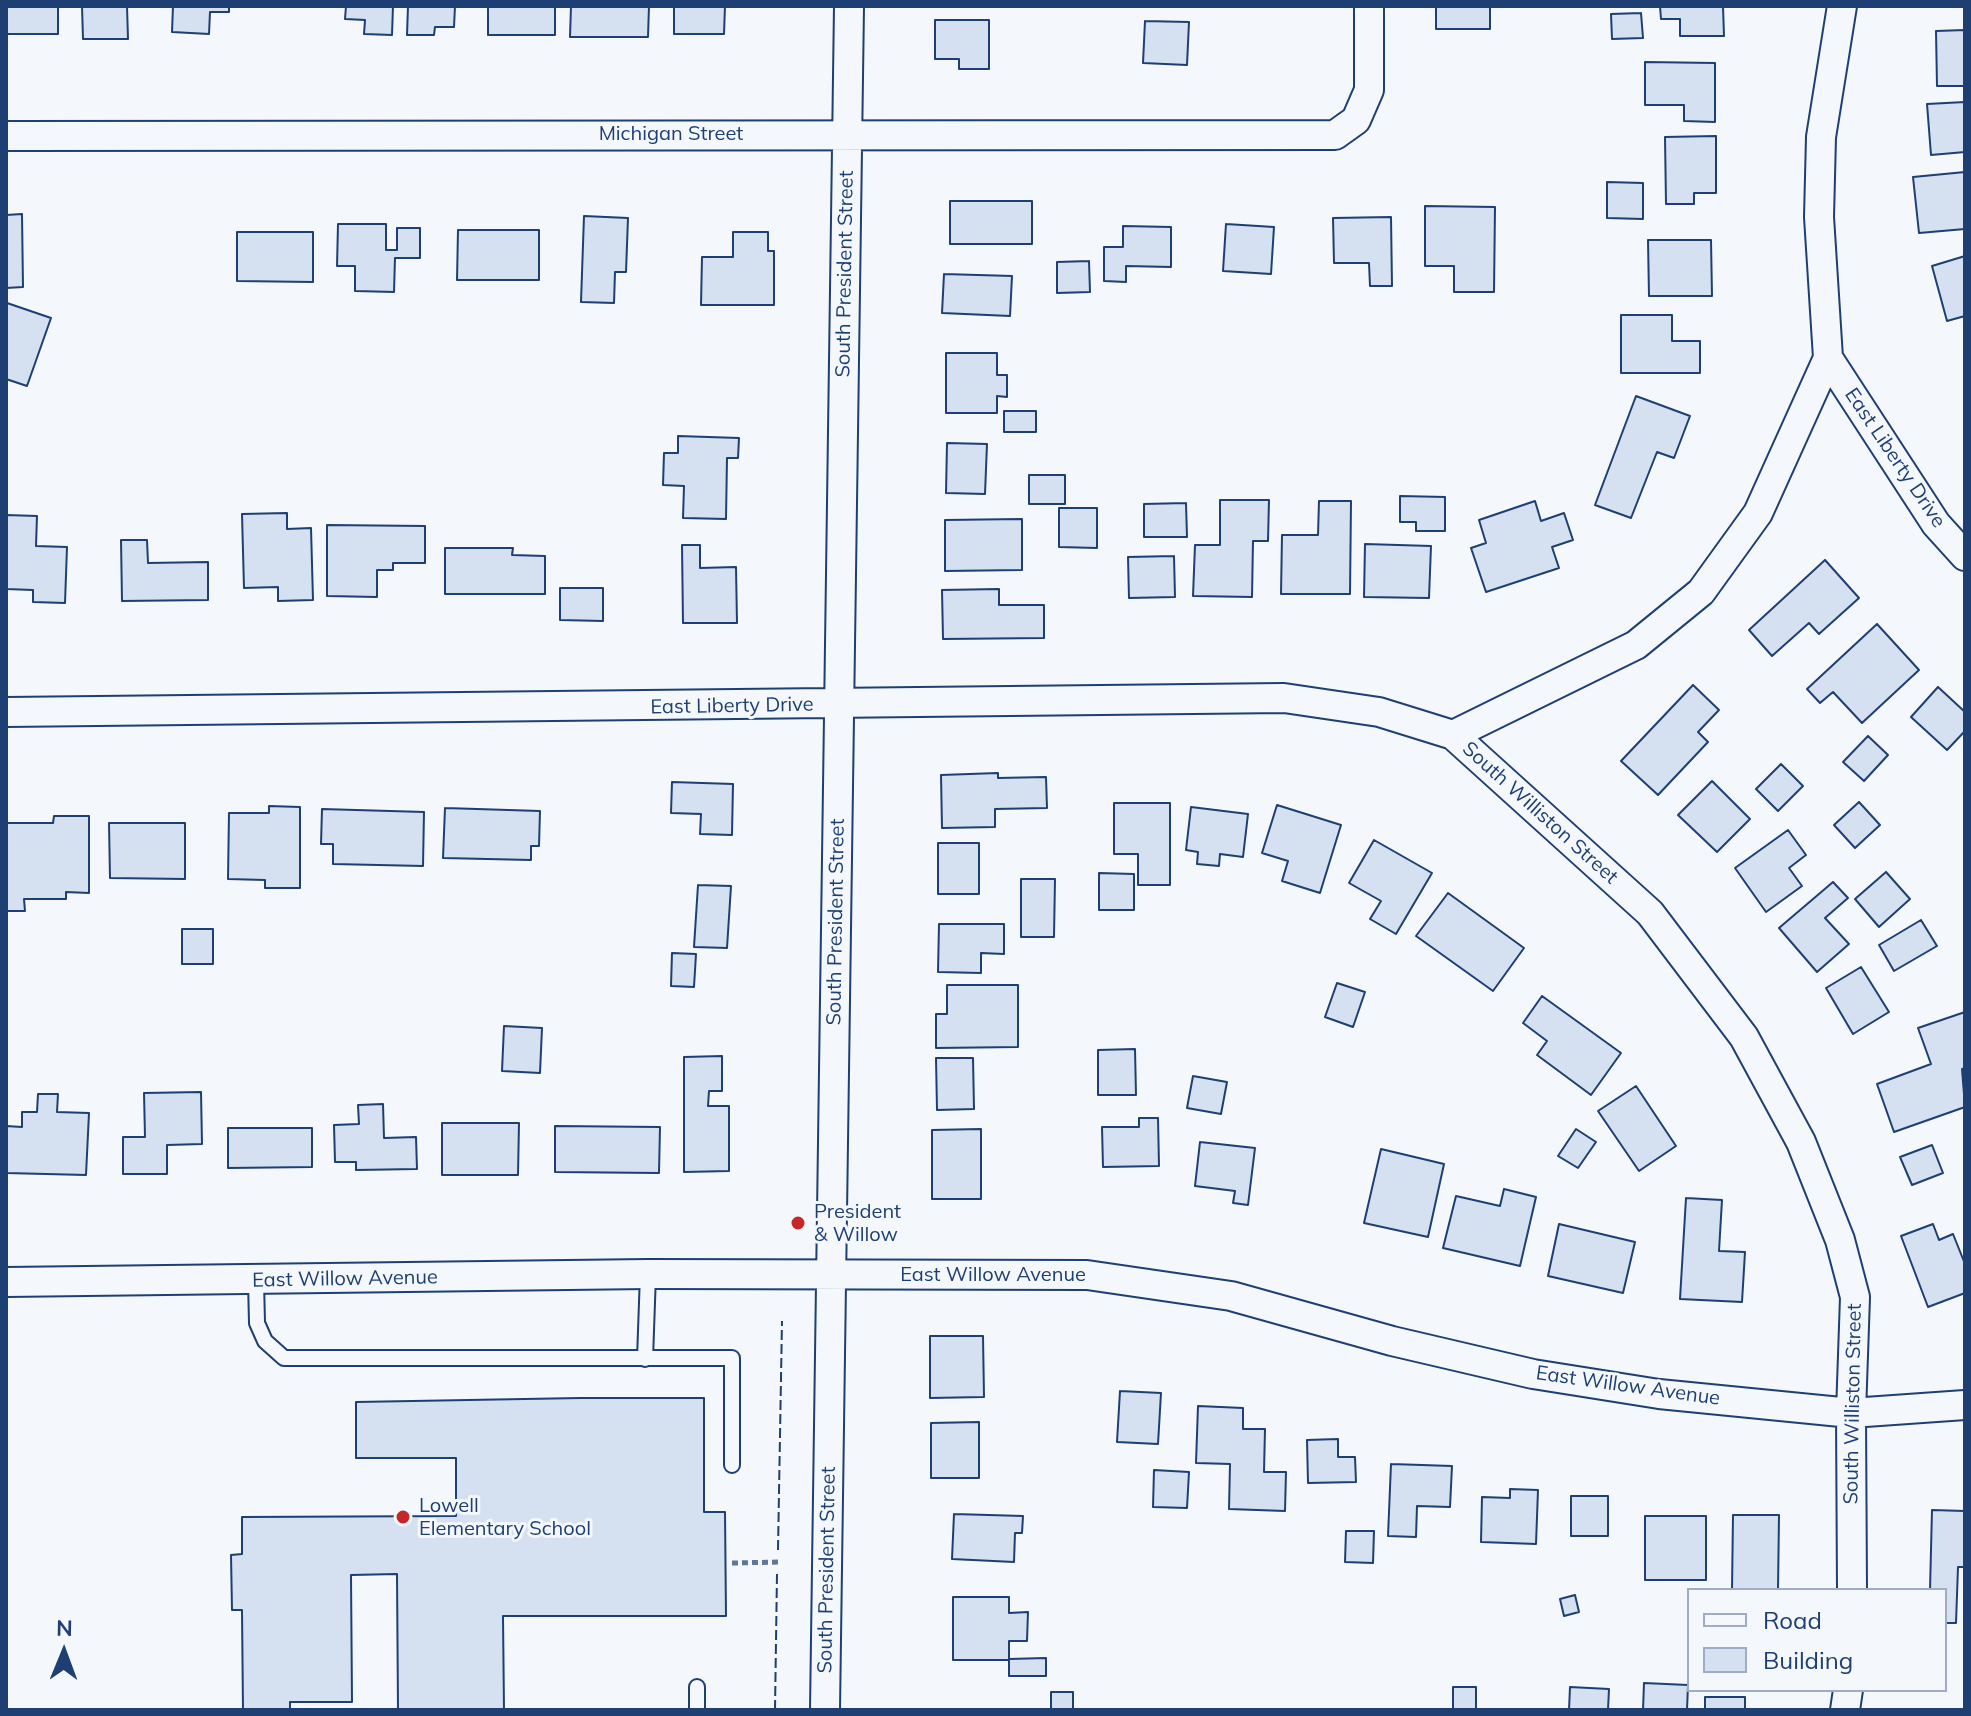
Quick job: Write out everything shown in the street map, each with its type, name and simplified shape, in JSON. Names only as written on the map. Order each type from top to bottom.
[{"type":"street","name":"South President Street","points":[[825,1710],[849,6]]},
{"type":"street","name":"Michigan Street","points":[[6,136],[1335,135],[1356,120],[1369,90],[1369,6]]},
{"type":"street","name":"South Williston Street","points":[[1842,6],[1821,137],[1819,217],[1828,358],[1758,513],[1701,592],[1636,645],[1453,735],[1650,913],[1722,1005],[1771,1083],[1822,1191],[1855,1297],[1851,1413],[1852,1588]]},
{"type":"street","name":"East Liberty Drive","points":[[1828,358],[1936,524],[1965,556]]},
{"type":"street","name":"East Liberty Drive","points":[[6,712],[1284,698],[1379,712],[1453,735]]},
{"type":"street","name":"East Willow Avenue","points":[[6,1282],[648,1274],[1087,1275],[1168,1284],[1231,1296],[1392,1341],[1533,1374],[1659,1394],[1851,1413],[1965,1405]]},
{"type":"lane","points":[[645,1359],[648,1274]]},
{"type":"lane","points":[[256,1281],[257,1323],[265,1341],[284,1358],[732,1358],[732,1465]]},
{"type":"lane","points":[[697,1687],[697,1710]]},
{"type":"path","points":[[732,1563],[782,1562]]},
{"type":"building","points":[[6,6],[58,6],[58,34],[7,34]]},
{"type":"building","points":[[82,6],[127,6],[128,39],[83,39]]},
{"type":"building","points":[[173,6],[229,6],[229,12],[210,12],[209,34],[172,32]]},
{"type":"building","points":[[346,6],[393,6],[392,35],[364,34],[365,20],[345,19]]},
{"type":"building","points":[[408,6],[455,6],[454,27],[435,27],[434,35],[407,35]]},
{"type":"building","points":[[488,6],[555,6],[555,35],[488,35]]},
{"type":"building","points":[[571,6],[649,6],[648,37],[570,37]]},
{"type":"building","points":[[674,6],[725,6],[724,34],[674,34]]},
{"type":"building","points":[[1436,6],[1490,6],[1490,29],[1436,29]]},
{"type":"building","points":[[1660,6],[1723,6],[1724,36],[1680,36],[1680,19],[1661,19]]},
{"type":"building","points":[[1641,13],[1643,38],[1612,39],[1611,14]]},
{"type":"building","points":[[935,20],[989,20],[989,69],[959,69],[959,59],[935,59]]},
{"type":"building","points":[[1145,21],[1189,22],[1187,65],[1143,63]]},
{"type":"building","points":[[1965,30],[1965,86],[1937,86],[1936,31]]},
{"type":"building","points":[[1645,62],[1715,63],[1715,122],[1684,121],[1684,105],[1645,105]]},
{"type":"building","points":[[1965,102],[1965,152],[1931,155],[1927,104]]},
{"type":"building","points":[[1716,136],[1716,193],[1694,193],[1694,204],[1666,204],[1665,137]]},
{"type":"building","points":[[1965,172],[1965,229],[1919,233],[1913,177]]},
{"type":"building","points":[[1607,182],[1643,183],[1643,219],[1607,218]]},
{"type":"building","points":[[950,201],[1032,201],[1032,244],[950,244]]},
{"type":"building","points":[[1425,206],[1495,207],[1494,292],[1454,292],[1454,266],[1425,266]]},
{"type":"building","points":[[22,214],[23,287],[6,288],[6,215]]},
{"type":"building","points":[[584,216],[628,218],[626,272],[615,272],[614,303],[581,302]]},
{"type":"building","points":[[1391,217],[1392,286],[1370,286],[1369,263],[1334,263],[1333,218]]},
{"type":"building","points":[[338,224],[386,224],[386,250],[397,250],[397,228],[420,228],[420,258],[395,258],[394,292],[355,291],[355,266],[337,266]]},
{"type":"building","points":[[1226,224],[1274,227],[1271,274],[1223,271]]},
{"type":"building","points":[[1123,226],[1171,227],[1171,267],[1126,266],[1126,282],[1104,281],[1104,247],[1123,247]]},
{"type":"building","points":[[458,230],[539,230],[539,280],[457,280]]},
{"type":"building","points":[[237,232],[313,232],[313,282],[237,281]]},
{"type":"building","points":[[733,232],[768,232],[768,251],[774,251],[774,305],[701,305],[702,257],[733,257]]},
{"type":"building","points":[[1648,240],[1711,240],[1712,296],[1649,296]]},
{"type":"building","points":[[1965,256],[1965,316],[1947,321],[1932,266]]},
{"type":"building","points":[[1089,261],[1090,292],[1057,293],[1057,262]]},
{"type":"building","points":[[944,274],[1012,276],[1010,316],[942,313]]},
{"type":"building","points":[[7,303],[51,318],[27,386],[6,379]]},
{"type":"building","points":[[1621,315],[1672,315],[1672,341],[1700,341],[1700,373],[1621,373]]},
{"type":"building","points":[[946,353],[997,353],[997,375],[1007,375],[1007,397],[997,396],[997,413],[946,413]]},
{"type":"building","points":[[1636,396],[1690,416],[1674,458],[1657,452],[1631,518],[1595,505]]},
{"type":"building","points":[[1004,411],[1036,411],[1036,432],[1004,432]]},
{"type":"building","points":[[678,436],[739,438],[738,458],[727,458],[726,519],[683,518],[684,486],[663,485],[664,453],[678,453]]},
{"type":"building","points":[[947,443],[987,444],[985,494],[946,493]]},
{"type":"building","points":[[1029,475],[1065,475],[1065,504],[1029,504]]},
{"type":"building","points":[[1400,496],[1445,497],[1445,531],[1416,531],[1416,522],[1400,522]]},
{"type":"building","points":[[1220,500],[1269,500],[1268,541],[1253,541],[1252,597],[1193,596],[1195,545],[1220,545]]},
{"type":"building","points":[[1319,501],[1351,501],[1350,594],[1281,594],[1282,535],[1318,535]]},
{"type":"building","points":[[1535,501],[1541,521],[1564,513],[1573,540],[1552,547],[1559,568],[1486,592],[1471,548],[1486,543],[1479,520]]},
{"type":"building","points":[[1186,503],[1187,537],[1144,537],[1144,504]]},
{"type":"building","points":[[1059,508],[1097,508],[1097,548],[1059,547]]},
{"type":"building","points":[[287,513],[287,529],[311,528],[313,600],[278,601],[278,587],[244,588],[242,514]]},
{"type":"building","points":[[6,515],[37,516],[36,546],[67,547],[65,603],[33,602],[33,590],[6,589]]},
{"type":"building","points":[[1022,519],[1022,570],[945,571],[945,520]]},
{"type":"building","points":[[327,525],[425,526],[425,563],[393,563],[393,570],[377,570],[377,597],[327,596]]},
{"type":"building","points":[[121,540],[147,540],[148,563],[208,562],[208,600],[122,601]]},
{"type":"building","points":[[1365,544],[1431,546],[1429,598],[1364,597]]},
{"type":"building","points":[[682,545],[700,545],[700,568],[736,567],[737,623],[683,623]]},
{"type":"building","points":[[445,548],[513,548],[512,555],[545,556],[545,594],[445,594]]},
{"type":"building","points":[[1174,556],[1175,597],[1129,598],[1128,557]]},
{"type":"building","points":[[1825,560],[1859,598],[1819,634],[1809,623],[1772,656],[1749,630]]},
{"type":"building","points":[[560,588],[603,588],[603,621],[560,620]]},
{"type":"building","points":[[999,589],[999,605],[1044,605],[1044,638],[943,639],[942,590]]},
{"type":"building","points":[[1877,624],[1919,670],[1862,723],[1833,692],[1820,703],[1807,689]]},
{"type":"building","points":[[1693,685],[1719,710],[1698,732],[1708,742],[1658,795],[1621,761]]},
{"type":"building","points":[[1938,687],[1965,712],[1965,731],[1947,750],[1911,717]]},
{"type":"building","points":[[1868,736],[1888,755],[1864,781],[1843,762]]},
{"type":"building","points":[[1781,764],[1803,786],[1778,811],[1756,789]]},
{"type":"building","points":[[998,773],[998,778],[1046,777],[1047,808],[995,809],[995,827],[942,828],[941,775]]},
{"type":"building","points":[[1712,781],[1750,819],[1717,852],[1678,815]]},
{"type":"building","points":[[672,782],[733,784],[732,835],[700,834],[701,814],[671,813]]},
{"type":"building","points":[[1859,802],[1880,825],[1855,848],[1834,825]]},
{"type":"building","points":[[1114,803],[1170,803],[1170,885],[1138,885],[1138,854],[1114,854]]},
{"type":"building","points":[[1277,805],[1341,825],[1320,893],[1282,881],[1288,861],[1262,853]]},
{"type":"building","points":[[269,806],[300,807],[300,888],[265,888],[265,880],[228,879],[229,813],[269,813]]},
{"type":"building","points":[[1191,807],[1248,814],[1243,857],[1220,854],[1219,866],[1197,864],[1198,852],[1186,850]]},
{"type":"building","points":[[445,808],[540,811],[539,846],[531,846],[531,860],[443,858]]},
{"type":"building","points":[[322,809],[424,812],[423,866],[333,864],[333,844],[321,844]]},
{"type":"building","points":[[54,816],[89,816],[89,893],[66,892],[66,899],[24,899],[25,911],[6,911],[6,823],[53,823]]},
{"type":"building","points":[[109,823],[185,823],[185,879],[110,878]]},
{"type":"building","points":[[1788,830],[1806,855],[1789,868],[1802,886],[1766,912],[1735,868]]},
{"type":"building","points":[[1374,840],[1432,873],[1396,934],[1370,919],[1381,901],[1349,883]]},
{"type":"building","points":[[938,843],[979,843],[979,894],[938,894]]},
{"type":"building","points":[[1886,872],[1910,899],[1879,927],[1855,899]]},
{"type":"building","points":[[1099,873],[1134,874],[1134,910],[1099,910]]},
{"type":"building","points":[[1021,879],[1055,879],[1054,937],[1021,937]]},
{"type":"building","points":[[1833,882],[1848,898],[1825,918],[1849,944],[1817,972],[1779,928]]},
{"type":"building","points":[[698,885],[731,886],[727,948],[694,947]]},
{"type":"building","points":[[1448,893],[1524,948],[1493,991],[1416,936]]},
{"type":"building","points":[[1921,920],[1937,946],[1894,971],[1879,945]]},
{"type":"building","points":[[939,924],[1004,924],[1004,954],[981,953],[981,973],[938,972]]},
{"type":"building","points":[[182,929],[213,929],[213,964],[182,964]]},
{"type":"building","points":[[672,953],[696,954],[694,987],[671,986]]},
{"type":"building","points":[[1861,967],[1889,1012],[1853,1034],[1826,988]]},
{"type":"building","points":[[1337,983],[1365,992],[1353,1027],[1325,1017]]},
{"type":"building","points":[[947,985],[1018,985],[1018,1047],[936,1048],[936,1014],[947,1014]]},
{"type":"building","points":[[1542,996],[1621,1053],[1591,1095],[1537,1055],[1547,1041],[1523,1023]]},
{"type":"building","points":[[1965,1012],[1965,1068],[1962,1069],[1965,1107],[1894,1132],[1877,1084],[1931,1064],[1918,1028]]},
{"type":"building","points":[[504,1026],[542,1028],[540,1073],[502,1071]]},
{"type":"building","points":[[1135,1049],[1136,1095],[1098,1095],[1098,1050]]},
{"type":"building","points":[[722,1056],[722,1091],[709,1091],[708,1106],[729,1106],[729,1171],[684,1172],[684,1057]]},
{"type":"building","points":[[936,1058],[973,1058],[974,1109],[937,1110]]},
{"type":"building","points":[[1193,1076],[1227,1082],[1221,1114],[1187,1108]]},
{"type":"building","points":[[1636,1086],[1676,1146],[1639,1171],[1598,1111]]},
{"type":"building","points":[[201,1092],[202,1144],[167,1145],[167,1174],[123,1174],[123,1137],[145,1137],[144,1093]]},
{"type":"building","points":[[38,1094],[58,1094],[57,1112],[89,1113],[86,1175],[6,1173],[6,1126],[22,1127],[22,1112],[37,1112]]},
{"type":"building","points":[[383,1104],[384,1138],[416,1137],[417,1169],[356,1170],[356,1162],[335,1162],[334,1125],[359,1124],[358,1105]]},
{"type":"building","points":[[1139,1118],[1158,1118],[1159,1166],[1103,1167],[1102,1127],[1139,1127]]},
{"type":"building","points":[[442,1123],[519,1123],[518,1175],[442,1175]]},
{"type":"building","points":[[555,1126],[660,1127],[659,1173],[555,1172]]},
{"type":"building","points":[[228,1128],[312,1128],[312,1167],[228,1168]]},
{"type":"building","points":[[981,1129],[981,1199],[932,1199],[932,1130]]},
{"type":"building","points":[[1576,1129],[1596,1142],[1578,1168],[1558,1156]]},
{"type":"building","points":[[1200,1142],[1255,1148],[1248,1205],[1233,1203],[1235,1191],[1195,1186]]},
{"type":"building","points":[[1932,1145],[1943,1173],[1912,1185],[1900,1157]]},
{"type":"building","points":[[1381,1149],[1444,1164],[1428,1237],[1364,1223]]},
{"type":"building","points":[[1504,1189],[1536,1197],[1520,1266],[1443,1248],[1456,1196],[1500,1206]]},
{"type":"building","points":[[1686,1198],[1722,1200],[1719,1251],[1745,1252],[1742,1302],[1680,1299]]},
{"type":"building","points":[[1559,1224],[1635,1242],[1623,1293],[1548,1276]]},
{"type":"building","points":[[1933,1224],[1939,1240],[1953,1234],[1965,1264],[1965,1293],[1928,1307],[1901,1236]]},
{"type":"building","points":[[930,1336],[983,1336],[984,1397],[930,1398]]},
{"type":"building","points":[[1120,1391],[1161,1393],[1158,1444],[1117,1442]]},
{"type":"building","points":[[704,1398],[704,1512],[725,1512],[726,1616],[503,1616],[504,1710],[398,1710],[397,1574],[351,1575],[352,1702],[290,1702],[290,1710],[243,1710],[242,1610],[232,1610],[231,1555],[242,1554],[242,1517],[456,1516],[456,1458],[356,1458],[356,1402]]},
{"type":"building","points":[[1198,1406],[1243,1408],[1243,1429],[1265,1429],[1264,1472],[1286,1472],[1285,1511],[1229,1509],[1230,1464],[1196,1463]]},
{"type":"building","points":[[979,1422],[979,1478],[931,1478],[931,1423]]},
{"type":"building","points":[[1338,1439],[1338,1457],[1355,1457],[1356,1482],[1308,1483],[1307,1440]]},
{"type":"building","points":[[1391,1464],[1452,1466],[1450,1507],[1417,1506],[1416,1537],[1388,1536]]},
{"type":"building","points":[[1154,1470],[1189,1472],[1187,1508],[1153,1507]]},
{"type":"building","points":[[1510,1489],[1538,1490],[1536,1544],[1481,1542],[1482,1497],[1510,1498]]},
{"type":"building","points":[[1571,1496],[1608,1496],[1608,1536],[1571,1536]]},
{"type":"building","points":[[1932,1510],[1965,1511],[1965,1567],[1958,1567],[1956,1623],[1947,1623],[1947,1588],[1930,1588]]},
{"type":"building","points":[[954,1514],[1023,1516],[1022,1533],[1015,1533],[1014,1562],[952,1559]]},
{"type":"building","points":[[1733,1515],[1779,1515],[1778,1588],[1732,1588]]},
{"type":"building","points":[[1645,1516],[1706,1516],[1706,1580],[1645,1580]]},
{"type":"building","points":[[1346,1531],[1374,1531],[1373,1563],[1345,1562]]},
{"type":"building","points":[[1575,1595],[1579,1612],[1564,1616],[1560,1599]]},
{"type":"building","points":[[953,1597],[1009,1597],[1009,1613],[1028,1612],[1027,1641],[1009,1641],[1009,1660],[953,1660]]},
{"type":"building","points":[[1046,1658],[1046,1676],[1009,1676],[1009,1659]]},
{"type":"building","points":[[1644,1683],[1687,1685],[1687,1710],[1643,1710]]},
{"type":"building","points":[[1453,1687],[1476,1687],[1476,1710],[1453,1710]]},
{"type":"building","points":[[1570,1687],[1609,1689],[1608,1710],[1569,1710]]},
{"type":"building","points":[[1051,1692],[1073,1692],[1073,1710],[1051,1710]]},
{"type":"building","points":[[1705,1697],[1745,1697],[1745,1710],[1705,1710]]},
{"type":"fence","points":[[778,1550],[782,1321]]},
{"type":"fence","points":[[775,1710],[777,1574]]},
{"type":"place","name":"President & Willow","points":[[798,1223]]},
{"type":"place","name":"Lowell Elementary School","points":[[403,1517]]}]
